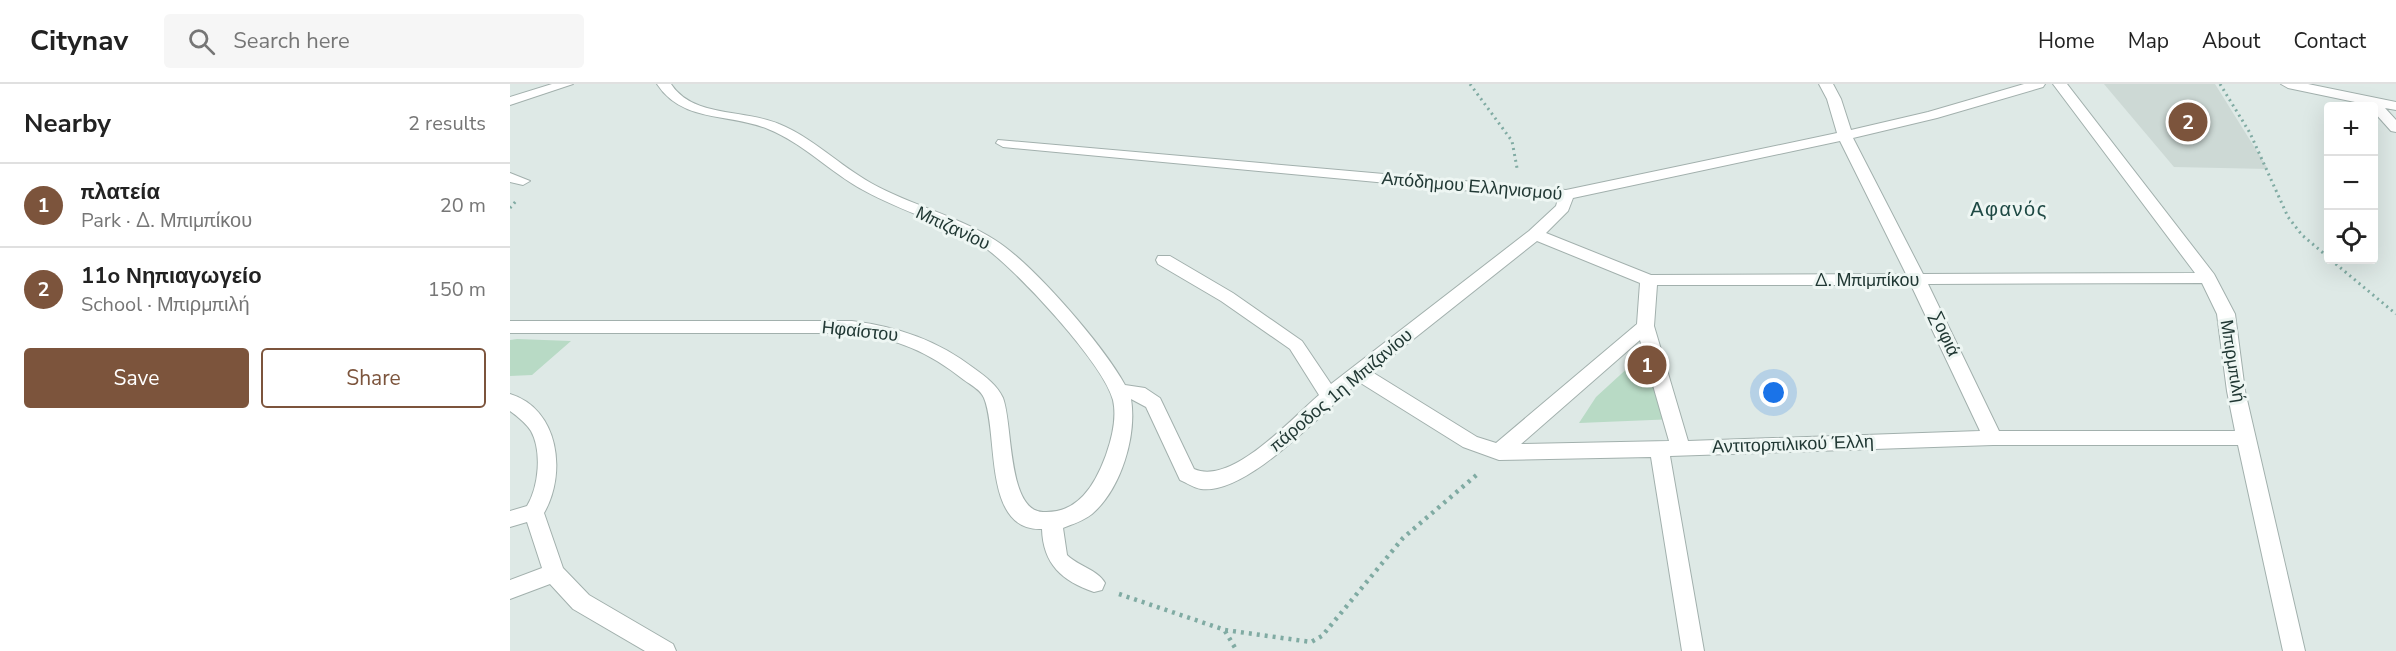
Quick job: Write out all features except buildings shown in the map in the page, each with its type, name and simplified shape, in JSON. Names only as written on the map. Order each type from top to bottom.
[{"type":"street","points":[[510,101],[566,84]]},
{"type":"street","name":"Μπιζανίου","points":[[664,84],[669,94],[685,103],[772,125],[868,187],[994,246],[1009,258],[1095,353],[1120,391],[1124,410],[1122,433],[1103,484],[1086,508],[1068,518],[1052,521]]},
{"type":"street","name":"Σοφιά","points":[[1826,84],[1832,92],[1844,136],[1920,280],[1993,438]]},
{"type":"street","name":"Απόδημου Ελληνισμού","points":[[1003,144],[1566,195],[1844,136],[1932,115],[2038,84]]},
{"type":"street","name":"Μπιρμπιλή","points":[[2060,84],[2208,278],[2226,314],[2236,391],[2294,651]]},
{"type":"street","points":[[2288,84],[2372,102]]},
{"type":"street","points":[[2378,103],[2396,106]]},
{"type":"street","points":[[2378,108],[2396,128]]},
{"type":"street","name":"πάροδος 1η Μπιζανίου","points":[[1120,391],[1138,393],[1153,403],[1187,474],[1202,481],[1223,479],[1256,461],[1329,396],[1535,235],[1563,208],[1566,195]]},
{"type":"street","name":"Δ. Μπιμπίκου","points":[[1535,235],[1648,280],[2208,278]]},
{"type":"street","points":[[1164,260],[1227,297],[1296,345],[1329,396]]},
{"type":"street","points":[[1648,280],[1645,326],[1681,448]]},
{"type":"street","points":[[1499,452],[1645,326]]},
{"type":"street","name":"Ηφαίστου","points":[[510,327],[852,327],[906,335],[920,340],[957,363],[983,384],[993,397],[1008,488],[1013,502],[1028,519],[1052,521]]},
{"type":"street","name":"Αντιτορπιλικού Έλλη","points":[[1359,373],[1470,442],[1499,452],[1659,450],[1993,438],[2248,438]]},
{"type":"street","points":[[510,401],[529,415],[542,433],[545,481],[541,503],[534,512],[510,519]]},
{"type":"street","points":[[1659,450],[1693,651]]},
{"type":"street","points":[[534,512],[555,573],[581,602],[665,651]]},
{"type":"street","points":[[1052,521],[1055,556],[1068,570],[1094,584]]},
{"type":"street","points":[[510,591],[555,573]]},
{"type":"path","points":[[1470,84],[1512,141],[1518,190]]},
{"type":"path","points":[[2220,84],[2250,133],[2288,217],[2302,235],[2324,253]]},
{"type":"path","points":[[2337,264],[2396,314]]},
{"type":"path","points":[[1094,584],[1128,598],[1225,630],[1311,642],[1322,636],[1403,538],[1486,467],[1499,452]]},
{"type":"path","points":[[1225,630],[1237,651]]},
{"type":"shaded area","points":[[2104,84],[2215,84],[2268,169],[2174,167]]},
{"type":"green space","points":[[510,340],[571,341],[532,375],[510,376]]},
{"type":"green space","points":[[1656,342],[1676,419],[1579,423],[1596,397]]},
{"type":"place","name":"11o Νηπιαγωγείο","points":[[2188,122]]},
{"type":"place","name":"πλατεία","points":[[1647,365]]},
{"type":"district","name":"Αφανός","points":[[2009,209]]}]
